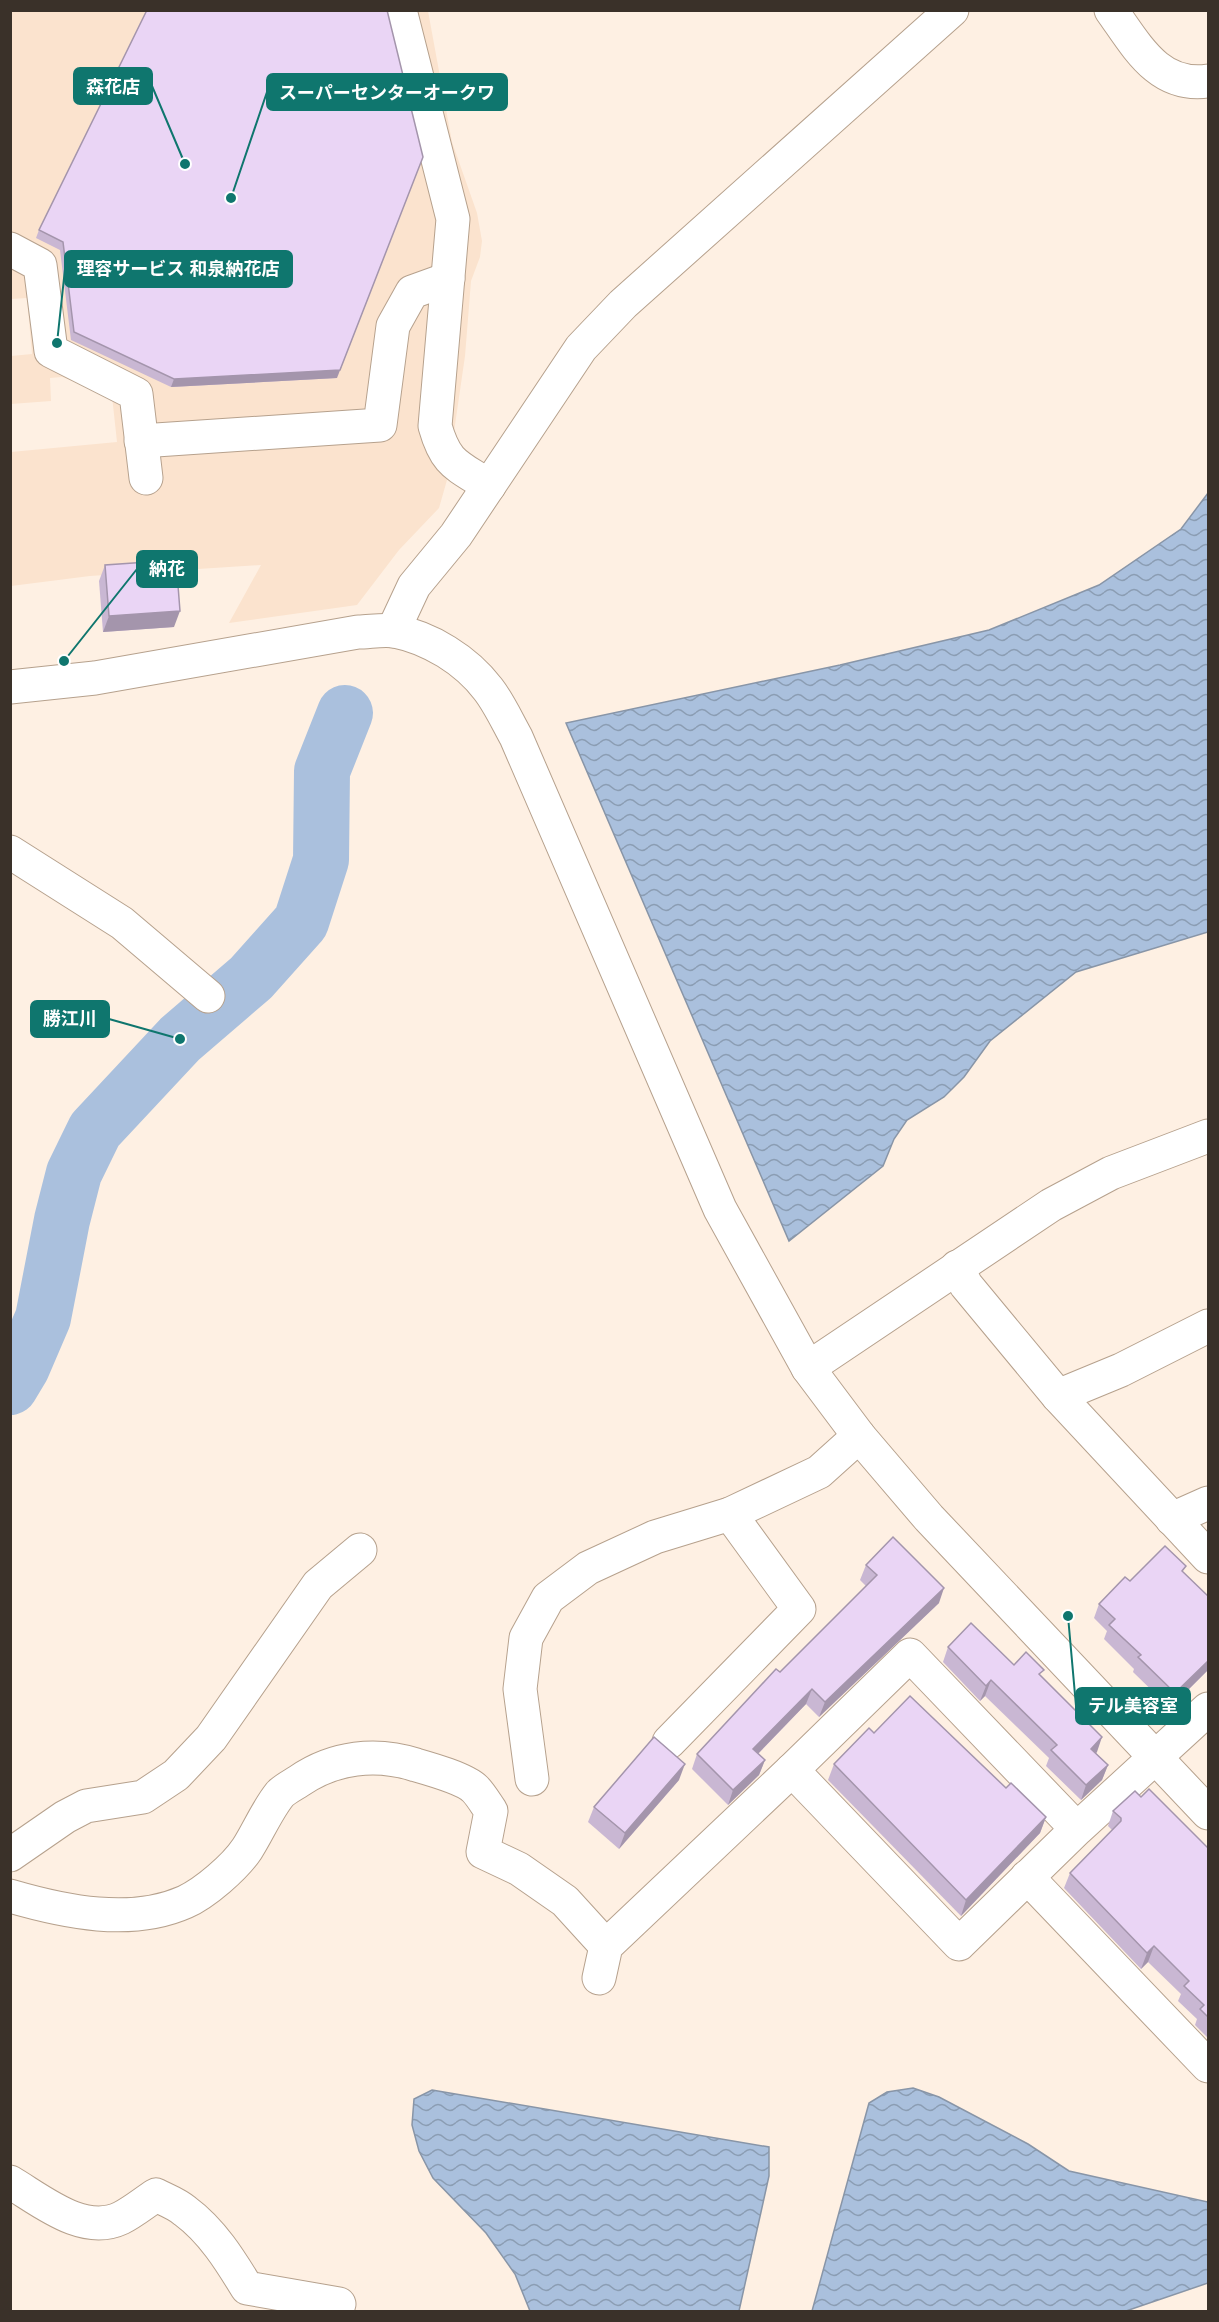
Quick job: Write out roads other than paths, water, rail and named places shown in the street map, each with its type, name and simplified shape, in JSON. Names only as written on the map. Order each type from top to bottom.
[{"type":"street","points":[[400,10],[453,219],[435,426],[441,448],[450,461],[489,486]]},
{"type":"street","points":[[393,631],[414,586],[456,535],[581,348],[623,304],[952,10]]},
{"type":"street","points":[[1110,10],[1146,58],[1171,78],[1196,83],[1209,81]]},
{"type":"street","points":[[10,249],[40,265],[51,351],[136,394],[146,478]]},
{"type":"street","points":[[141,441],[380,425],[393,326],[412,292],[448,279]]},
{"type":"street","points":[[10,687],[95,678],[358,632],[393,631],[414,636],[465,664],[489,689],[510,728],[720,1209],[808,1368],[859,1436],[930,1518],[1209,1813]]},
{"type":"street","points":[[10,852],[122,922],[208,996]]},
{"type":"street","points":[[808,1368],[1052,1205],[1111,1173],[1209,1136]]},
{"type":"street","points":[[957,1267],[966,1285],[1058,1396],[1209,1557]]},
{"type":"street","points":[[1058,1396],[1121,1370],[1209,1326]]},
{"type":"street","points":[[532,1779],[520,1689],[526,1638],[548,1598],[588,1568],[655,1537],[730,1514],[819,1472],[859,1436]]},
{"type":"street","points":[[1172,1519],[1209,1503]]},
{"type":"street","points":[[669,1742],[799,1609],[730,1514]]},
{"type":"street","points":[[10,1855],[65,1817],[86,1806],[143,1797],[176,1775],[211,1738],[318,1585],[360,1550]]},
{"type":"street","points":[[599,1978],[606,1946],[910,1655],[1077,1829]]},
{"type":"street","points":[[792,1770],[959,1944],[1077,1829],[1209,1709]]},
{"type":"street","points":[[10,1896],[47,1906],[108,1914],[149,1914],[186,1902],[220,1878],[245,1852],[281,1794],[309,1774],[336,1762],[367,1758],[396,1758],[438,1772],[474,1788],[491,1811],[483,1852],[519,1869],[565,1901],[606,1946]]},
{"type":"street","points":[[1027,1877],[1209,2066]]},
{"type":"street","points":[[10,2182],[70,2217],[97,2224],[120,2218],[156,2195],[185,2210],[205,2229],[228,2255],[246,2288],[339,2304]]},
{"type":"water","points":[[1208,493],[1208,932],[1076,972],[990,1041],[964,1077],[944,1097],[907,1120],[894,1139],[883,1166],[789,1241],[566,723],[840,665],[989,630],[1099,585],[1181,529]]},
{"type":"water","points":[[913,2088],[939,2097],[1028,2144],[1069,2171],[1208,2202],[1208,2283],[1126,2311],[812,2311],[869,2103],[887,2092]]},
{"type":"water","points":[[432,2090],[769,2147],[769,2176],[739,2311],[530,2311],[515,2274],[486,2233],[433,2178],[419,2151],[412,2125],[414,2099]]},
{"type":"waterway","points":[[10,1387],[22,1367],[43,1318],[62,1220],[74,1173],[95,1130],[180,1039],[251,978],[301,922],[321,860],[322,771],[345,713]]},
{"type":"place","name":"森花店","points":[[185,164]]},
{"type":"place","name":"スーパーセンターオークワ","points":[[231,198]]},
{"type":"place","name":"理容サービス 和泉納花店","points":[[57,343]]},
{"type":"place","name":"納花","points":[[64,661]]},
{"type":"place","name":"勝江川","points":[[180,1039]]},
{"type":"place","name":"テル美容室","points":[[1068,1616]]}]
